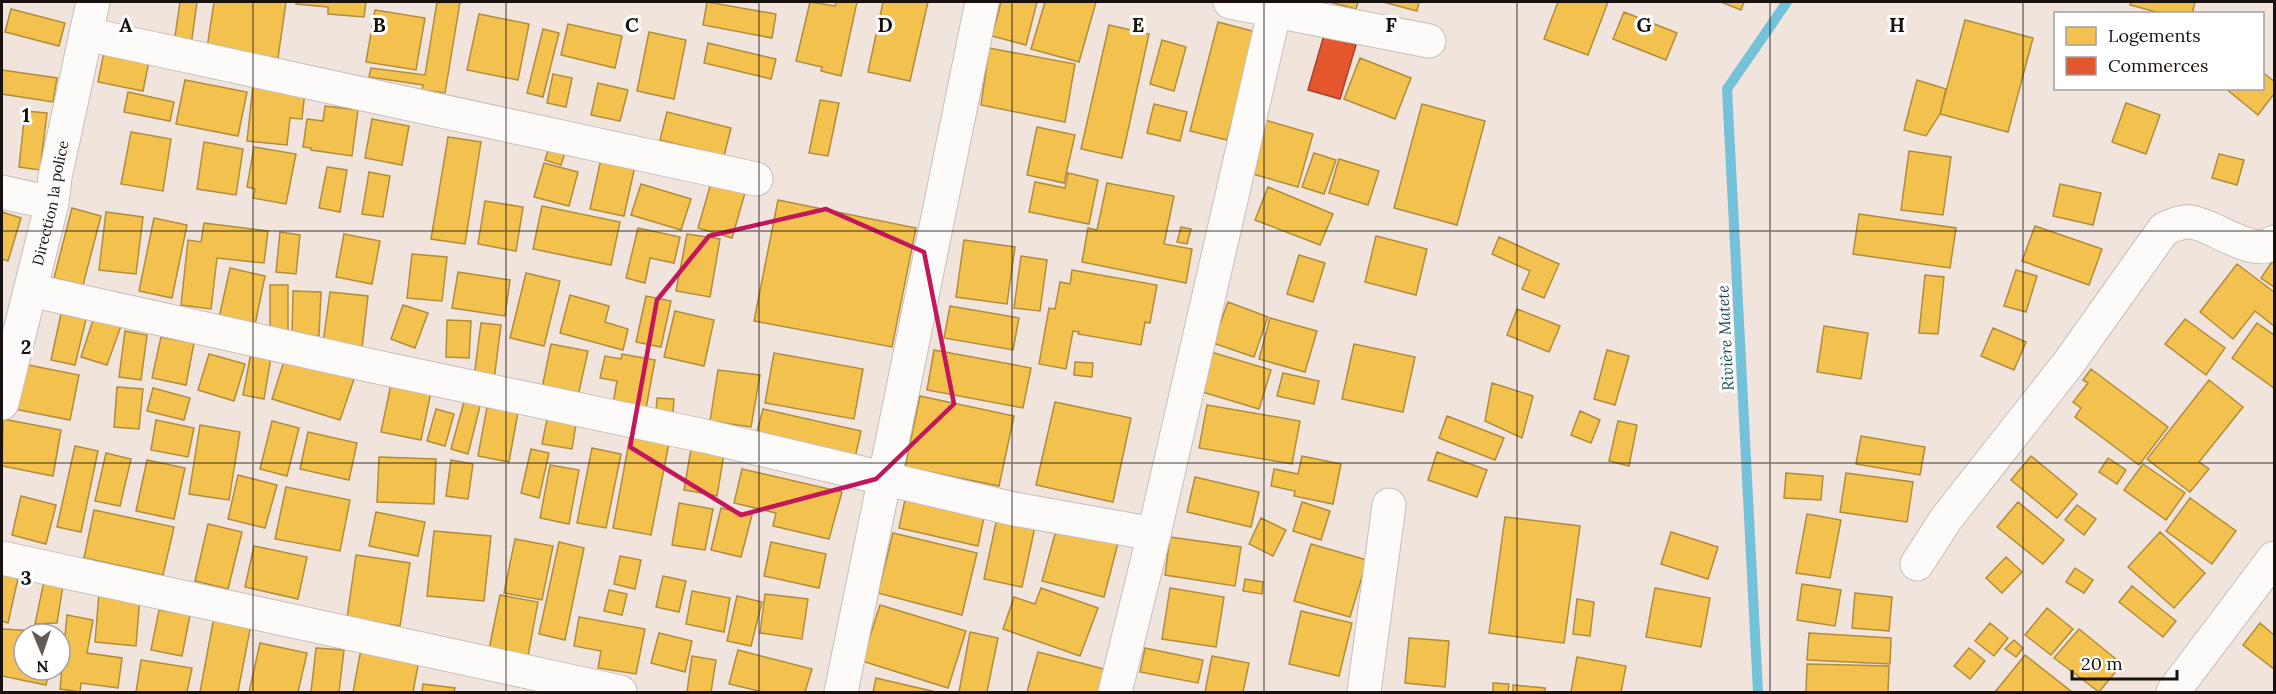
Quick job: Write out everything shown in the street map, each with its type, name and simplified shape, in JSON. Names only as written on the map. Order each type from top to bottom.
[{"type":"street","name":"Direction la police","points":[[2,403],[52,203],[55,177],[93,2]]},
{"type":"street","points":[[841,693],[982,2]]},
{"type":"street","points":[[1230,2],[1429,41]]},
{"type":"street","points":[[1115,693],[1275,9]]},
{"type":"street","points":[[86,34],[756,179]]},
{"type":"street","points":[[2,192],[52,203]]},
{"type":"street","points":[[1917,564],[1946,519],[2068,364],[2164,229],[2179,222],[2193,222],[2255,247],[2270,247],[2274,242]]},
{"type":"street","points":[[30,290],[377,367],[709,437],[1014,509],[1154,534]]},
{"type":"street","points":[[1364,693],[1389,505]]},
{"type":"street","points":[[2,558],[620,693]]},
{"type":"street","points":[[2173,693],[2274,558]]},
{"type":"highlighted area","points":[[826,209],[924,252],[954,404],[876,479],[741,515],[630,447],[657,300],[709,236]]},
{"type":"building: Logements","points":[[180,2],[197,2],[190,53],[173,50]]},
{"type":"building: Logements","points":[[214,2],[286,2],[278,58],[207,48]]},
{"type":"building: Logements","points":[[296,2],[366,2],[364,17],[328,14],[328,7],[296,4]]},
{"type":"building: Logements","points":[[437,2],[460,2],[445,93],[422,90],[423,85],[369,77],[371,68],[425,75]]},
{"type":"building: Logements","points":[[707,2],[776,14],[772,38],[703,25]]},
{"type":"building: Logements","points":[[810,2],[835,6],[836,2],[857,2],[841,76],[821,71],[822,67],[796,61]]},
{"type":"building: Logements","points":[[883,2],[928,2],[910,81],[868,72]]},
{"type":"building: Logements","points":[[1001,2],[1037,2],[1026,45],[992,36]]},
{"type":"building: Logements","points":[[1045,2],[1096,2],[1079,62],[1031,49]]},
{"type":"building: Logements","points":[[1330,2],[1358,2],[1356,9]]},
{"type":"building: Logements","points":[[1383,2],[1419,2],[1417,11]]},
{"type":"building: Logements","points":[[1558,2],[1608,2],[1588,55],[1544,39]]},
{"type":"building: Logements","points":[[1721,2],[1744,2],[1741,10]]},
{"type":"building: Logements","points":[[2131,2],[2195,2],[2192,12],[2156,12],[2130,5]]},
{"type":"building: Logements","points":[[11,9],[65,23],[59,46],[5,32]]},
{"type":"building: Logements","points":[[375,10],[425,18],[416,70],[366,62]]},
{"type":"building: Logements","points":[[1624,12],[1677,33],[1666,60],[1613,39]]},
{"type":"building: Logements","points":[[479,14],[529,24],[518,80],[467,70]]},
{"type":"building: Logements","points":[[1965,20],[2033,38],[2008,132],[1940,114]]},
{"type":"building: Logements","points":[[1218,22],[1256,32],[1227,140],[1190,131]]},
{"type":"building: Logements","points":[[568,24],[622,36],[615,68],[561,55]]},
{"type":"building: Logements","points":[[1109,25],[1149,34],[1122,158],[1081,149]]},
{"type":"building: Logements","points":[[543,29],[559,33],[543,97],[527,93]]},
{"type":"building: Logements","points":[[649,32],[686,40],[674,99],[637,91]]},
{"type":"building: Logements","points":[[1162,40],[1186,47],[1174,91],[1150,84]]},
{"type":"building: Logements","points":[[708,43],[776,59],[771,79],[704,63]]},
{"type":"building: Logements","points":[[105,47],[150,56],[143,91],[98,82]]},
{"type":"building: Logements","points":[[989,48],[1075,64],[1065,122],[981,105]]},
{"type":"building: Logements","points":[[1360,58],[1411,78],[1395,119],[1344,99]]},
{"type":"building: Logements","points":[[2,70],[57,78],[53,102],[2,94]]},
{"type":"building: Logements","points":[[553,74],[572,78],[566,107],[547,103]]},
{"type":"building: Logements","points":[[2264,74],[2274,81],[2274,94],[2258,115],[2227,90],[2264,90]]},
{"type":"building: Logements","points":[[185,80],[247,92],[238,136],[176,124]]},
{"type":"building: Logements","points":[[1917,80],[1946,89],[1940,114],[1926,136],[1904,130]]},
{"type":"building: Logements","points":[[598,83],[628,90],[620,121],[591,115]]},
{"type":"building: Logements","points":[[253,85],[305,91],[302,119],[290,118],[287,145],[247,141]]},
{"type":"building: Logements","points":[[128,92],[174,102],[170,121],[124,112]]},
{"type":"building: Logements","points":[[820,100],[839,103],[828,156],[809,153]]},
{"type":"building: Logements","points":[[2126,103],[2160,115],[2146,154],[2112,142]]},
{"type":"building: Logements","points":[[1154,104],[1187,112],[1180,141],[1147,133]]},
{"type":"building: Logements","points":[[1422,104],[1485,121],[1457,225],[1394,208]]},
{"type":"building: Logements","points":[[325,106],[358,110],[352,156],[303,147],[307,119],[323,121]]},
{"type":"building: Logements","points":[[25,111],[47,113],[40,170],[19,167]]},
{"type":"building: Logements","points":[[667,112],[731,128],[724,156],[660,140]]},
{"type":"building: Logements","points":[[372,119],[409,126],[402,165],[365,158]]},
{"type":"building: Logements","points":[[1265,120],[1313,134],[1298,187],[1249,173]]},
{"type":"building: Logements","points":[[1037,127],[1075,135],[1064,183],[1027,175]]},
{"type":"building: Logements","points":[[131,132],[171,139],[163,191],[121,184]]},
{"type":"building: Logements","points":[[448,137],[481,142],[465,244],[431,239]]},
{"type":"building: Logements","points":[[204,142],[243,149],[236,195],[197,189]]},
{"type":"building: Logements","points":[[550,144],[566,150],[561,165],[545,160]]},
{"type":"building: Logements","points":[[254,147],[296,154],[286,204],[253,198],[255,189],[247,187]]},
{"type":"building: Logements","points":[[1909,151],[1951,157],[1943,215],[1901,210]]},
{"type":"building: Logements","points":[[1314,153],[1336,160],[1324,194],[1302,187]]},
{"type":"building: Logements","points":[[2219,154],[2244,160],[2237,185],[2212,178]]},
{"type":"building: Logements","points":[[601,159],[635,166],[624,216],[590,209]]},
{"type":"building: Logements","points":[[1339,159],[1379,171],[1368,205],[1329,193]]},
{"type":"building: Logements","points":[[544,163],[578,172],[569,206],[534,197]]},
{"type":"building: Logements","points":[[327,167],[347,170],[340,212],[319,208]]},
{"type":"building: Logements","points":[[369,172],[390,176],[383,217],[362,214]]},
{"type":"building: Logements","points":[[1068,173],[1098,180],[1089,224],[1029,212],[1035,182],[1065,188]]},
{"type":"building: Logements","points":[[713,176],[747,186],[732,238],[698,228]]},
{"type":"building: Logements","points":[[1107,183],[1174,196],[1164,244],[1192,249],[1186,283],[1082,262],[1088,228],[1097,230]]},
{"type":"building: Logements","points":[[641,184],[691,199],[681,230],[631,215]]},
{"type":"building: Logements","points":[[2060,184],[2101,193],[2093,225],[2053,216]]},
{"type":"building: Logements","points":[[1268,187],[1333,214],[1320,245],[1255,220]]},
{"type":"building: Logements","points":[[778,200],[916,228],[892,347],[754,321]]},
{"type":"building: Logements","points":[[485,201],[523,207],[516,251],[478,244]]},
{"type":"building: Logements","points":[[542,206],[620,222],[611,265],[533,249]]},
{"type":"building: Logements","points":[[72,208],[101,216],[83,285],[54,278]]},
{"type":"building: Logements","points":[[2,212],[21,218],[8,261],[2,259]]},
{"type":"building: Logements","points":[[106,212],[143,217],[136,274],[99,270]]},
{"type":"building: Logements","points":[[1859,214],[1956,228],[1950,268],[1853,254]]},
{"type":"building: Logements","points":[[154,218],[187,225],[172,298],[139,291]]},
{"type":"building: Logements","points":[[204,223],[268,231],[264,263],[217,258],[211,309],[181,305],[188,240],[201,242]]},
{"type":"building: Logements","points":[[2035,226],[2102,249],[2089,285],[2022,261]]},
{"type":"building: Logements","points":[[1181,227],[1191,229],[1187,244],[1177,242]]},
{"type":"building: Logements","points":[[638,228],[680,237],[674,263],[650,258],[645,283],[626,278]]},
{"type":"building: Logements","points":[[280,232],[300,235],[296,274],[276,272]]},
{"type":"building: Logements","points":[[344,234],[380,241],[372,284],[336,277]]},
{"type":"building: Logements","points":[[687,234],[720,239],[710,297],[676,291]]},
{"type":"building: Logements","points":[[1376,236],[1427,249],[1416,295],[1365,282]]},
{"type":"building: Logements","points":[[1499,237],[1559,264],[1544,298],[1522,289],[1530,271],[1492,254]]},
{"type":"building: Logements","points":[[964,240],[1015,247],[1007,304],[956,297]]},
{"type":"building: Logements","points":[[412,254],[447,257],[442,301],[407,298]]},
{"type":"building: Logements","points":[[1299,255],[1325,263],[1313,302],[1287,294]]},
{"type":"building: Logements","points":[[1021,256],[1047,260],[1040,311],[1014,308]]},
{"type":"building: Logements","points":[[2274,259],[2274,287],[2261,278]]},
{"type":"building: Logements","points":[[2237,264],[2274,292],[2274,326],[2255,311],[2233,339],[2200,312]]},
{"type":"building: Logements","points":[[230,268],[265,276],[255,325],[219,318]]},
{"type":"building: Logements","points":[[1072,270],[1157,285],[1150,323],[1145,322],[1141,345],[1078,334],[1079,332],[1073,331],[1066,369],[1039,364],[1049,308],[1055,309],[1060,282],[1070,284]]},
{"type":"building: Logements","points":[[2016,270],[2037,276],[2026,312],[2004,306]]},
{"type":"building: Logements","points":[[458,272],[510,280],[505,316],[452,308]]},
{"type":"building: Logements","points":[[526,273],[560,281],[544,346],[510,338]]},
{"type":"building: Logements","points":[[1925,275],[1944,277],[1938,334],[1919,333]]},
{"type":"building: Logements","points":[[270,285],[288,285],[288,335],[270,335]]},
{"type":"building: Logements","points":[[293,291],[321,292],[319,336],[292,336]]},
{"type":"building: Logements","points":[[330,292],[368,296],[362,348],[323,343]]},
{"type":"building: Logements","points":[[570,295],[609,306],[605,322],[628,329],[623,350],[560,333]]},
{"type":"building: Logements","points":[[646,296],[671,301],[661,347],[636,342]]},
{"type":"building: Logements","points":[[1228,302],[1268,317],[1254,357],[1213,343]]},
{"type":"building: Logements","points":[[403,305],[428,313],[415,348],[391,339]]},
{"type":"building: Logements","points":[[950,306],[1019,318],[1013,350],[944,338]]},
{"type":"building: Logements","points":[[1517,309],[1560,326],[1549,352],[1507,335]]},
{"type":"building: Logements","points":[[675,311],[714,320],[704,366],[664,357]]},
{"type":"building: Logements","points":[[61,314],[86,319],[75,365],[51,360]]},
{"type":"building: Logements","points":[[95,314],[122,323],[107,365],[81,357]]},
{"type":"building: Logements","points":[[1270,318],[1317,331],[1305,372],[1259,359]]},
{"type":"building: Logements","points":[[2185,319],[2225,348],[2206,375],[2165,344]]},
{"type":"building: Logements","points":[[447,320],[471,321],[469,358],[446,357]]},
{"type":"building: Logements","points":[[481,323],[501,325],[494,380],[474,377]]},
{"type":"building: Logements","points":[[2257,323],[2274,335],[2274,388],[2232,358]]},
{"type":"building: Logements","points":[[1824,326],[1868,333],[1861,379],[1817,372]]},
{"type":"building: Logements","points":[[1993,328],[2026,342],[2014,370],[1981,356]]},
{"type":"building: Logements","points":[[125,331],[147,335],[141,380],[119,377]]},
{"type":"building: Logements","points":[[161,337],[194,343],[186,385],[152,378]]},
{"type":"building: Logements","points":[[551,344],[588,351],[578,396],[542,388]]},
{"type":"building: Logements","points":[[1354,344],[1415,357],[1403,412],[1342,399]]},
{"type":"building: Logements","points":[[934,350],[1031,368],[1023,408],[927,390]]},
{"type":"building: Logements","points":[[1607,350],[1629,356],[1615,405],[1594,399]]},
{"type":"building: Logements","points":[[1211,352],[1271,370],[1259,409],[1199,391]]},
{"type":"building: Logements","points":[[251,353],[271,357],[264,399],[243,395]]},
{"type":"building: Logements","points":[[774,353],[863,369],[854,419],[765,403]]},
{"type":"building: Logements","points":[[209,354],[245,364],[234,401],[198,390]]},
{"type":"building: Logements","points":[[622,354],[655,360],[645,414],[612,409],[617,381],[600,378],[605,356],[621,359]]},
{"type":"building: Logements","points":[[285,358],[354,379],[340,420],[272,399]]},
{"type":"building: Logements","points":[[1075,362],[1093,363],[1092,377],[1074,375]]},
{"type":"building: Logements","points":[[23,364],[79,375],[70,420],[14,409]]},
{"type":"building: Logements","points":[[2091,369],[2168,427],[2139,465],[2075,417],[2081,408],[2073,402],[2088,383],[2083,380]]},
{"type":"building: Logements","points":[[718,370],[760,375],[751,427],[710,421]]},
{"type":"building: Logements","points":[[1283,373],[1319,381],[1314,404],[1277,396]]},
{"type":"building: Logements","points":[[2209,380],[2243,407],[2199,462],[2209,469],[2190,492],[2147,459]]},
{"type":"building: Logements","points":[[1492,383],[1533,396],[1522,438],[1485,421]]},
{"type":"building: Logements","points":[[391,384],[431,392],[421,440],[381,432]]},
{"type":"building: Logements","points":[[117,387],[143,389],[139,429],[114,427]]},
{"type":"building: Logements","points":[[153,388],[190,398],[184,420],[147,411]]},
{"type":"building: Logements","points":[[920,396],[1014,416],[999,486],[905,467]]},
{"type":"building: Logements","points":[[465,398],[481,402],[468,454],[451,449]]},
{"type":"building: Logements","points":[[657,398],[674,399],[672,425],[655,423]]},
{"type":"building: Logements","points":[[1055,402],[1131,418],[1113,502],[1036,485]]},
{"type":"building: Logements","points":[[1207,405],[1300,421],[1292,464],[1199,448]]},
{"type":"building: Logements","points":[[487,407],[518,412],[509,462],[478,456]]},
{"type":"building: Logements","points":[[436,409],[454,414],[445,446],[427,441]]},
{"type":"building: Logements","points":[[763,409],[861,431],[855,458],[756,436]]},
{"type":"building: Logements","points":[[1580,411],[1600,420],[1591,443],[1571,435]]},
{"type":"building: Logements","points":[[1447,416],[1504,438],[1495,460],[1439,438]]},
{"type":"building: Logements","points":[[3,419],[61,430],[53,476],[2,466]]},
{"type":"building: Logements","points":[[547,419],[576,424],[572,449],[542,444]]},
{"type":"building: Logements","points":[[156,420],[194,428],[188,457],[151,450]]},
{"type":"building: Logements","points":[[272,421],[299,428],[287,476],[260,469]]},
{"type":"building: Logements","points":[[1618,421],[1637,425],[1629,466],[1609,461]]},
{"type":"building: Logements","points":[[200,425],[240,432],[229,500],[189,494]]},
{"type":"building: Logements","points":[[308,432],[357,443],[349,480],[300,469]]},
{"type":"building: Logements","points":[[1861,436],[1925,447],[1920,475],[1856,464]]},
{"type":"building: Logements","points":[[630,437],[669,443],[651,535],[613,528]]},
{"type":"building: Logements","points":[[75,446],[98,451],[81,532],[57,527]]},
{"type":"building: Logements","points":[[592,448],[621,454],[606,528],[577,523]]},
{"type":"building: Logements","points":[[531,449],[549,453],[539,498],[521,493]]},
{"type":"building: Logements","points":[[691,449],[724,454],[717,496],[684,490]]},
{"type":"building: Logements","points":[[1437,452],[1487,470],[1477,497],[1428,480]]},
{"type":"building: Logements","points":[[106,453],[131,459],[120,506],[95,501]]},
{"type":"building: Logements","points":[[1302,456],[1341,464],[1333,504],[1294,496],[1295,491],[1271,486],[1274,469],[1298,474]]},
{"type":"building: Logements","points":[[2031,456],[2077,494],[2057,518],[2011,480]]},
{"type":"building: Logements","points":[[379,457],[436,459],[434,504],[377,502]]},
{"type":"building: Logements","points":[[2108,458],[2126,470],[2117,484],[2099,472]]},
{"type":"building: Logements","points":[[147,460],[185,468],[174,519],[136,511]]},
{"type":"building: Logements","points":[[451,460],[473,464],[468,499],[446,496]]},
{"type":"building: Logements","points":[[2143,464],[2185,493],[2166,520],[2124,490]]},
{"type":"building: Logements","points":[[550,465],[579,470],[569,524],[540,518]]},
{"type":"building: Logements","points":[[742,469],[842,492],[829,539],[773,526],[776,513],[734,503]]},
{"type":"building: Logements","points":[[1786,473],[1823,476],[1821,500],[1784,498]]},
{"type":"building: Logements","points":[[1846,473],[1913,482],[1907,522],[1840,512]]},
{"type":"building: Logements","points":[[238,475],[277,485],[265,528],[228,519]]},
{"type":"building: Logements","points":[[1195,477],[1259,492],[1251,527],[1187,512]]},
{"type":"building: Logements","points":[[286,487],[350,500],[340,551],[275,539]]},
{"type":"building: Logements","points":[[906,495],[985,512],[978,546],[899,528]]},
{"type":"building: Logements","points":[[21,496],[56,505],[46,544],[12,535]]},
{"type":"building: Logements","points":[[2190,498],[2236,531],[2212,564],[2166,531]]},
{"type":"building: Logements","points":[[1302,502],[1330,511],[1321,540],[1293,531]]},
{"type":"building: Logements","points":[[2018,502],[2064,540],[2043,564],[1997,527]]},
{"type":"building: Logements","points":[[679,503],[713,509],[705,550],[672,545]]},
{"type":"building: Logements","points":[[2077,505],[2096,519],[2084,535],[2065,520]]},
{"type":"building: Logements","points":[[721,508],[752,515],[741,557],[711,550]]},
{"type":"building: Logements","points":[[94,510],[174,527],[163,575],[84,558]]},
{"type":"building: Logements","points":[[376,512],[425,522],[418,556],[369,546]]},
{"type":"building: Logements","points":[[998,513],[1036,522],[1022,587],[984,579]]},
{"type":"building: Logements","points":[[1807,514],[1841,520],[1830,578],[1796,573]]},
{"type":"building: Logements","points":[[1505,517],[1580,526],[1564,643],[1489,633]]},
{"type":"building: Logements","points":[[1261,518],[1286,530],[1273,556],[1249,544]]},
{"type":"building: Logements","points":[[208,524],[242,532],[228,589],[195,581]]},
{"type":"building: Logements","points":[[1057,527],[1118,543],[1104,597],[1042,581]]},
{"type":"building: Logements","points":[[434,531],[491,536],[484,601],[427,596]]},
{"type":"building: Logements","points":[[1671,532],[1718,547],[1708,579],[1661,564]]},
{"type":"building: Logements","points":[[2160,532],[2205,573],[2174,608],[2128,567]]},
{"type":"building: Logements","points":[[893,533],[977,553],[962,615],[878,593]]},
{"type":"building: Logements","points":[[1170,537],[1241,547],[1235,586],[1165,575]]},
{"type":"building: Logements","points":[[515,539],[553,546],[542,600],[504,593]]},
{"type":"building: Logements","points":[[559,542],[584,548],[565,640],[539,634]]},
{"type":"building: Logements","points":[[771,542],[826,554],[819,588],[764,576]]},
{"type":"building: Logements","points":[[1311,544],[1367,560],[1350,617],[1294,601]]},
{"type":"building: Logements","points":[[254,546],[307,557],[298,599],[245,587]]},
{"type":"building: Logements","points":[[356,555],[410,563],[400,626],[347,618]]},
{"type":"building: Logements","points":[[620,556],[641,560],[635,589],[614,584]]},
{"type":"building: Logements","points":[[2006,557],[2022,572],[2002,593],[1986,578]]},
{"type":"building: Logements","points":[[2075,568],[2093,580],[2084,593],[2066,582]]},
{"type":"building: Logements","points":[[2,570],[19,574],[8,623],[2,621]]},
{"type":"building: Logements","points":[[663,576],[686,581],[679,612],[656,607]]},
{"type":"building: Logements","points":[[1245,579],[1263,582],[1262,594],[1243,591]]},
{"type":"building: Logements","points":[[44,581],[63,585],[57,622],[35,622]]},
{"type":"building: Logements","points":[[1802,584],[1841,590],[1835,626],[1797,620]]},
{"type":"building: Logements","points":[[2132,586],[2176,621],[2163,637],[2119,602]]},
{"type":"building: Logements","points":[[1041,588],[1098,608],[1080,656],[1003,629],[1014,597],[1035,604]]},
{"type":"building: Logements","points":[[1170,588],[1224,597],[1216,647],[1162,639]]},
{"type":"building: Logements","points":[[1655,588],[1710,598],[1701,647],[1646,637]]},
{"type":"building: Logements","points":[[609,590],[627,594],[622,615],[604,611]]},
{"type":"building: Logements","points":[[692,591],[730,598],[724,632],[686,624]]},
{"type":"building: Logements","points":[[99,593],[140,596],[136,646],[95,642]]},
{"type":"building: Logements","points":[[1855,593],[1892,597],[1889,631],[1852,628]]},
{"type":"building: Logements","points":[[765,594],[808,599],[802,639],[760,633]]},
{"type":"building: Logements","points":[[500,595],[538,602],[528,656],[489,649]]},
{"type":"building: Logements","points":[[737,596],[762,602],[751,646],[727,641]]},
{"type":"building: Logements","points":[[1577,599],[1594,602],[1590,636],[1573,634]]},
{"type":"building: Logements","points":[[880,605],[966,631],[948,688],[862,661]]},
{"type":"building: Logements","points":[[2047,608],[2073,629],[2051,655],[2025,635]]},
{"type":"building: Logements","points":[[159,610],[190,615],[182,656],[151,650]]},
{"type":"building: Logements","points":[[1301,611],[1352,623],[1339,676],[1289,664]]},
{"type":"building: Logements","points":[[67,615],[93,620],[87,653],[122,658],[118,688],[81,683],[80,692],[60,689],[61,682],[72,682],[72,622],[66,622]]},
{"type":"building: Logements","points":[[214,617],[251,624],[238,692],[200,692]]},
{"type":"building: Logements","points":[[579,617],[645,629],[636,674],[598,668],[601,651],[574,646]]},
{"type":"building: Logements","points":[[1990,623],[2008,638],[1994,656],[1975,641]]},
{"type":"building: Logements","points":[[2260,623],[2274,635],[2274,669],[2243,645]]},
{"type":"building: Logements","points":[[2,629],[12,630],[12,678],[2,676]]},
{"type":"building: Logements","points":[[2079,629],[2122,664],[2099,692],[2054,658]]},
{"type":"building: Logements","points":[[970,632],[998,638],[987,692],[959,692]]},
{"type":"building: Logements","points":[[659,633],[692,641],[685,672],[651,663]]},
{"type":"building: Logements","points":[[1809,633],[1891,638],[1890,664],[1807,660]]},
{"type":"building: Logements","points":[[1409,638],[1449,641],[1445,687],[1405,683]]},
{"type":"building: Logements","points":[[2014,640],[2023,648],[2016,657],[2005,649]]},
{"type":"building: Logements","points":[[260,643],[307,653],[298,692],[249,692]]},
{"type":"building: Logements","points":[[316,648],[344,650],[339,692],[311,692]]},
{"type":"building: Logements","points":[[1145,648],[1203,660],[1198,683],[1140,672]]},
{"type":"building: Logements","points":[[1969,648],[1985,661],[1970,679],[1954,666]]},
{"type":"building: Logements","points":[[361,649],[419,660],[413,692],[353,692]]},
{"type":"building: Logements","points":[[738,650],[812,669],[805,692],[763,692],[729,684]]},
{"type":"building: Logements","points":[[1038,652],[1108,670],[1102,692],[1027,692]]},
{"type":"building: Logements","points":[[2025,655],[2072,692],[1995,692]]},
{"type":"building: Logements","points":[[692,656],[716,660],[711,692],[687,692]]},
{"type":"building: Logements","points":[[1212,656],[1249,663],[1243,692],[1205,692]]},
{"type":"building: Logements","points":[[1577,657],[1626,666],[1621,692],[1571,692]]},
{"type":"building: Logements","points":[[141,660],[192,668],[187,692],[136,692]]},
{"type":"building: Logements","points":[[1807,664],[1889,666],[1888,692],[1806,692]]},
{"type":"building: Logements","points":[[876,678],[936,692],[873,692]]},
{"type":"building: Logements","points":[[31,682],[47,682],[46,685]]},
{"type":"building: Logements","points":[[1493,683],[1509,684],[1508,692],[1493,692]]},
{"type":"building: Logements","points":[[423,684],[455,688],[454,692],[422,692]]},
{"type":"building: Logements","points":[[1513,685],[1545,688],[1545,692],[1513,692]]},
{"type":"building: Commerces","points":[[1324,35],[1356,45],[1340,99],[1308,90]]},
{"type":"waterway","name":"Rivière Matete","points":[[1758,692],[1727,89],[1787,2]]}]
